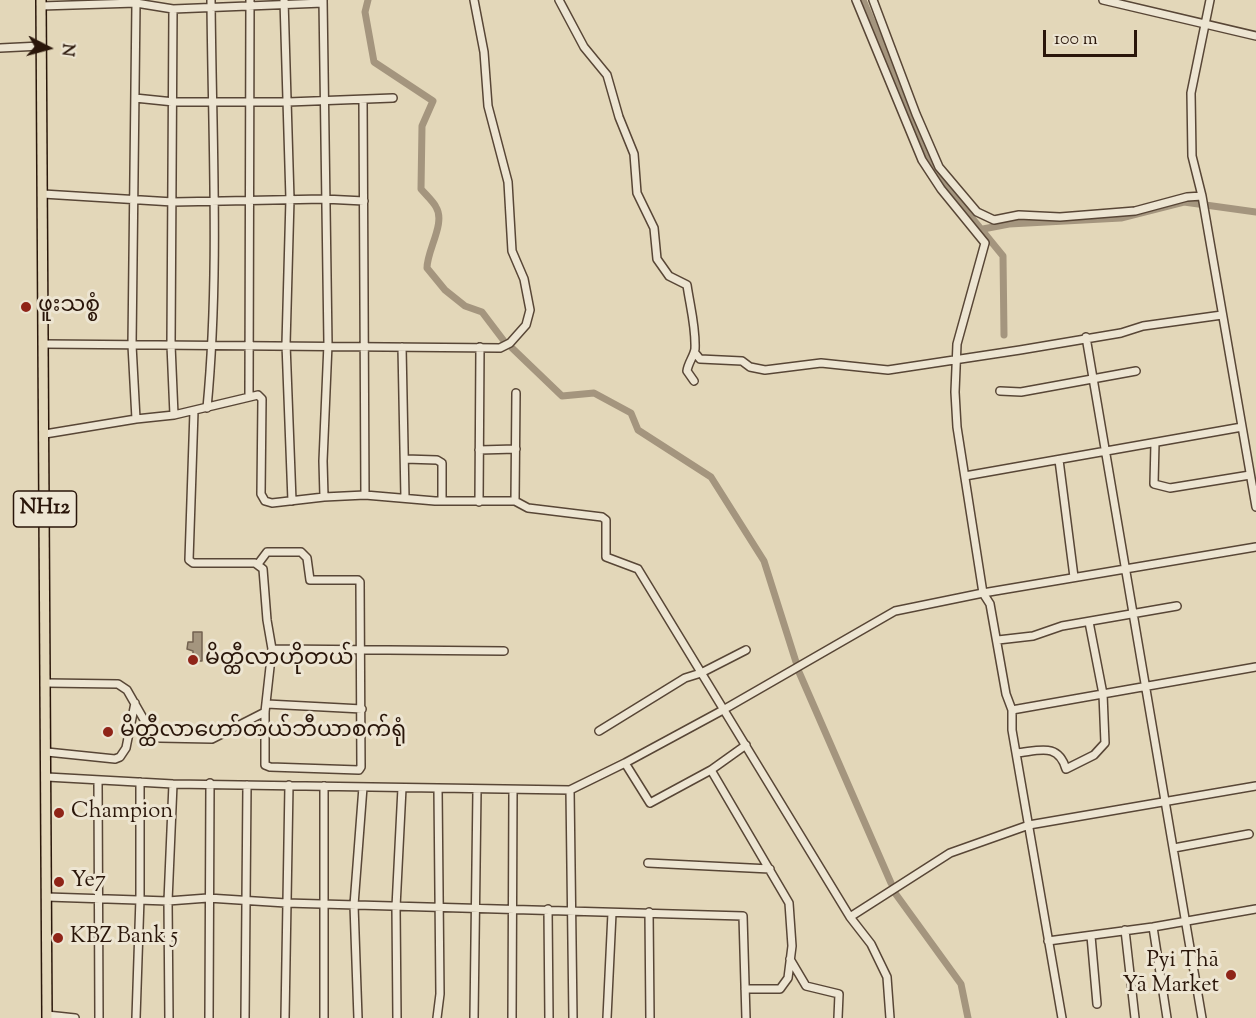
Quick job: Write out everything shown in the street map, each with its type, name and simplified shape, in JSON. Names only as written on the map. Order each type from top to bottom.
[{"type":"highway","name":"NH12","points":[[41,3],[47,683],[47,1017]]},
{"type":"street","points":[[44,344],[213,346],[328,344],[500,348],[510,343],[526,325],[530,310],[524,279],[512,251],[508,182],[488,106],[484,52],[474,0]]},
{"type":"street","points":[[559,0],[584,47],[607,75],[619,117],[634,154],[637,193],[654,228],[657,259],[669,276],[687,285],[694,326],[695,352],[689,362],[687,372],[694,381]]},
{"type":"street","points":[[856,0],[922,160],[941,189],[985,243],[963,316],[955,358],[957,427],[983,593],[990,604],[1006,694],[1012,710],[1012,730],[1062,1018]]},
{"type":"street","points":[[873,0],[916,114],[939,167],[977,212],[994,220],[1019,215],[1060,217],[1136,211],[1187,197],[1202,196]]},
{"type":"street","points":[[1104,0],[1256,36]]},
{"type":"street","points":[[1210,0],[1191,93],[1192,156],[1202,196],[1256,507]]},
{"type":"street","points":[[249,395],[250,2]]},
{"type":"street","points":[[284,2],[290,199],[286,344],[292,501]]},
{"type":"street","points":[[41,3],[136,3],[173,9],[211,3],[323,2],[324,199],[328,344],[323,461],[324,498]]},
{"type":"street","points":[[136,3],[132,345],[136,419]]},
{"type":"street","points":[[207,408],[213,346],[214,102],[211,3]]},
{"type":"street","points":[[173,9],[171,345],[174,415]]},
{"type":"street","points":[[0,48],[41,46]]},
{"type":"street","points":[[135,98],[174,102],[324,102],[393,98]]},
{"type":"street","points":[[363,100],[365,495]]},
{"type":"street","points":[[43,194],[173,202],[249,199],[364,201]]},
{"type":"street","points":[[695,352],[700,359],[742,361],[750,368],[765,370],[821,363],[888,370],[1222,315]]},
{"type":"street","points":[[1086,337],[1096,380],[1132,614],[1167,800],[1202,1018]]},
{"type":"street","points":[[402,346],[405,498]]},
{"type":"street","points":[[479,502],[480,347]]},
{"type":"street","points":[[1000,392],[1021,392],[1136,371]]},
{"type":"street","points":[[515,501],[516,393]]},
{"type":"street","points":[[45,434],[174,415],[249,395],[258,395],[262,399],[261,494],[265,501],[272,503],[365,495],[442,501],[515,501],[528,508],[602,517],[606,520],[606,557],[638,569],[850,917],[871,944],[887,977],[890,1018]]},
{"type":"street","points":[[194,411],[189,560],[193,563],[258,564],[263,569],[272,649],[266,708],[266,767],[359,770],[363,650],[362,587],[358,580],[310,580],[307,558],[302,552],[267,552],[258,564]]},
{"type":"street","points":[[965,476],[1242,427]]},
{"type":"street","points":[[1155,443],[1154,484],[1170,488],[1250,476]]},
{"type":"street","points":[[479,450],[516,449]]},
{"type":"street","points":[[405,459],[437,460],[442,463],[442,501]]},
{"type":"street","points":[[1059,460],[1074,577]]},
{"type":"street","points":[[47,777],[173,784],[570,790],[723,710],[895,611],[983,593],[1256,547]]},
{"type":"street","points":[[998,640],[1033,636],[1062,626],[1177,606]]},
{"type":"street","points":[[1016,753],[1053,750],[1062,756],[1066,769],[1094,755],[1105,743],[1103,694],[1089,622]]},
{"type":"street","points":[[272,649],[504,651]]},
{"type":"street","points":[[599,731],[685,678],[701,673],[746,650]]},
{"type":"street","points":[[1012,710],[1256,667]]},
{"type":"street","points":[[47,683],[118,684],[125,687],[151,732],[160,738],[212,739],[266,708],[362,709]]},
{"type":"street","points":[[47,752],[115,759],[120,757],[126,748],[135,703]]},
{"type":"street","points":[[625,763],[650,803],[711,770],[746,745]]},
{"type":"street","points":[[711,770],[789,903],[788,978],[780,989],[745,989]]},
{"type":"street","points":[[98,781],[99,1018]]},
{"type":"street","points":[[135,1018],[140,898],[140,782]]},
{"type":"street","points":[[209,1018],[210,783]]},
{"type":"street","points":[[169,1018],[168,901],[173,784]]},
{"type":"street","points":[[245,1018],[247,785]]},
{"type":"street","points":[[285,1018],[289,785]]},
{"type":"street","points":[[324,786],[324,1018]]},
{"type":"street","points":[[850,917],[950,853],[1029,825],[1256,786]]},
{"type":"street","points":[[358,1018],[354,905],[363,787]]},
{"type":"street","points":[[397,1018],[396,907],[402,788]]},
{"type":"street","points":[[437,1018],[440,994],[438,789]]},
{"type":"street","points":[[474,1018],[477,790]]},
{"type":"street","points":[[512,1018],[513,790]]},
{"type":"street","points":[[570,790],[573,1018]]},
{"type":"street","points":[[1174,848],[1249,834]]},
{"type":"street","points":[[648,863],[770,869]]},
{"type":"street","points":[[47,897],[140,898],[168,901],[208,898],[246,899],[286,903],[396,907],[548,909],[612,914],[650,912],[667,916],[743,916],[746,1018]]},
{"type":"street","points":[[548,909],[549,1018]]},
{"type":"street","points":[[1048,940],[1153,927],[1256,909]]},
{"type":"street","points":[[650,912],[650,1018]]},
{"type":"street","points":[[607,1018],[612,914]]},
{"type":"street","points":[[1153,927],[1167,1018]]},
{"type":"street","points":[[1125,930],[1135,1018]]},
{"type":"street","points":[[1091,936],[1096,1004]]},
{"type":"street","points":[[790,959],[806,986],[839,994],[838,1018]]},
{"type":"street","points":[[47,1017],[75,1018]]},
{"type":"shaded area","points":[[193,632],[202,632],[202,661],[193,661],[193,651],[187,649],[188,642],[193,642]]},
{"type":"waterway","points":[[368,0],[365,12],[374,62],[433,101],[422,126],[421,189],[436,207],[439,221],[427,268],[445,290],[465,306],[482,312],[504,341]]},
{"type":"waterway","points":[[863,0],[936,174],[1003,256],[1004,335]]},
{"type":"waterway","points":[[983,229],[1009,224],[1121,218],[1184,202],[1256,212]]},
{"type":"waterway","points":[[512,348],[562,396],[594,393],[631,413],[638,430],[711,477],[764,561],[796,662]]},
{"type":"waterway","points":[[799,672],[891,883]]},
{"type":"waterway","points":[[895,893],[961,984],[968,1018]]},
{"type":"place","name":"ဖူးသစ္စံ","points":[[26,307]]},
{"type":"place","name":"မိတ္ထီလာဟိုတယ်","points":[[193,660]]},
{"type":"place","name":"မိတ္ထီလာဟော်တယ်ဘီယာစက်ရုံ","points":[[108,732]]},
{"type":"place","name":"Champion","points":[[59,813]]},
{"type":"place","name":"Ye7","points":[[59,882]]},
{"type":"place","name":"KBZ Bank 5","points":[[58,938]]},
{"type":"place","name":"Pyi Thā Yā Market","points":[[1231,975]]}]
